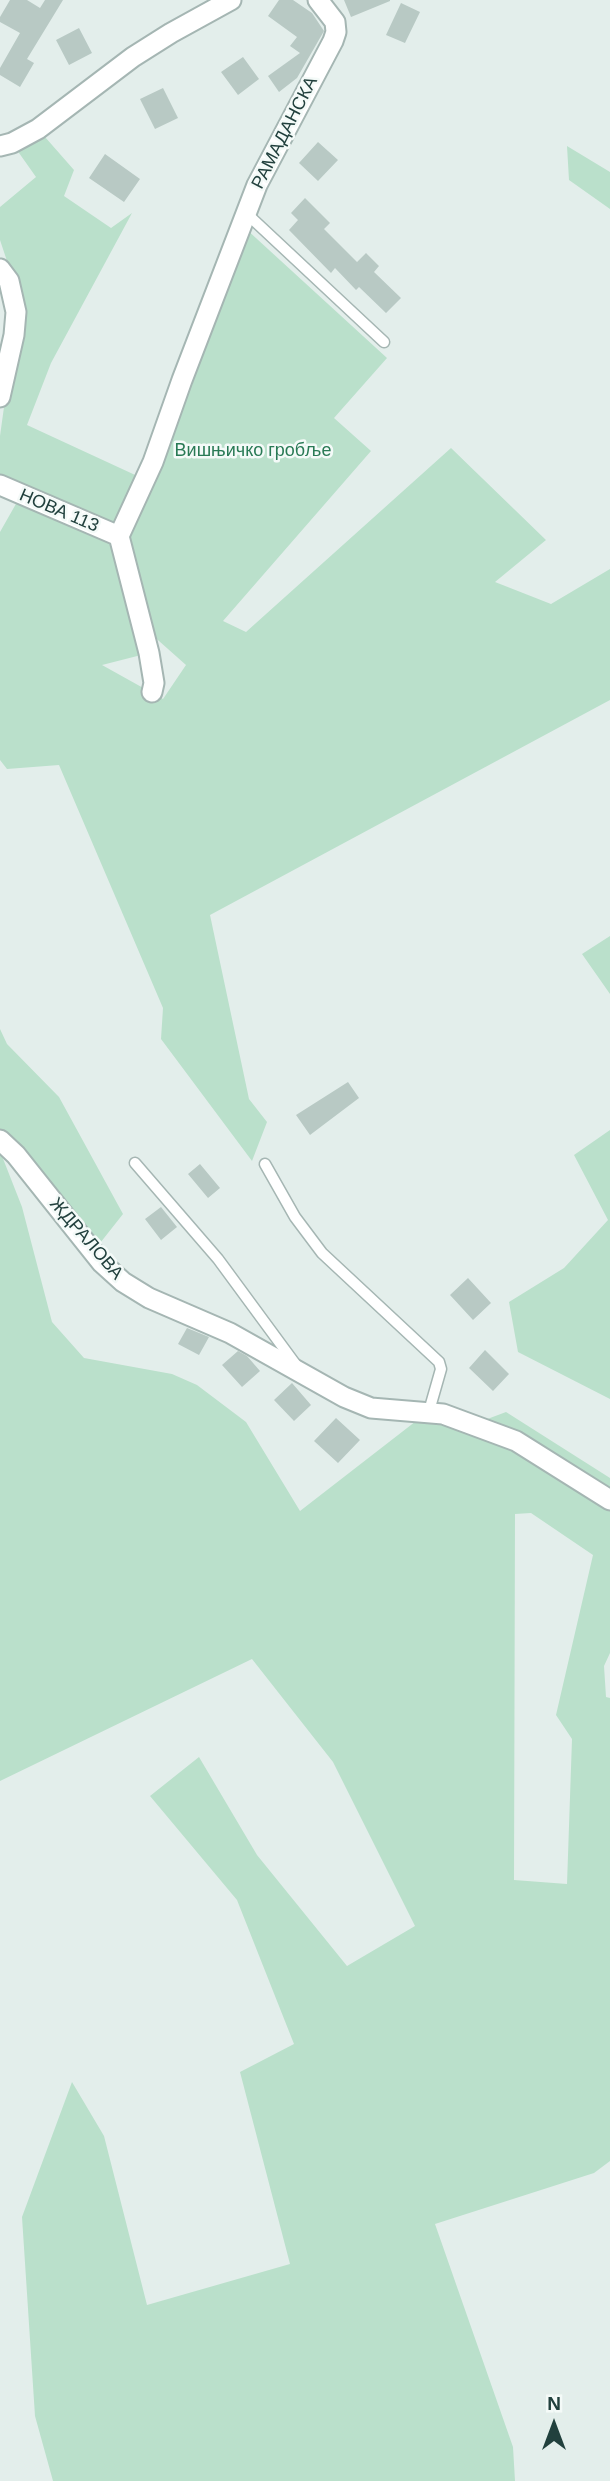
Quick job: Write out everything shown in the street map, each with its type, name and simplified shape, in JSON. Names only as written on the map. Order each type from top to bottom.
[{"type":"street","points":[[0,146],[12,143],[38,129],[143,51],[231,0]]},
{"type":"street","name":"РАМАДАНСКА","points":[[119,536],[153,462],[257,185],[333,41],[335,22],[318,0]]},
{"type":"street","points":[[0,269],[9,281],[16,312],[14,335],[0,397]]},
{"type":"street","name":"НОВА 113","points":[[0,485],[119,536]]},
{"type":"street","points":[[119,536],[149,653],[154,683],[152,692]]},
{"type":"street","name":"ЖДРАЛОВА","points":[[0,1140],[16,1156],[102,1263],[123,1282],[149,1298],[230,1333],[344,1397],[370,1408],[397,1412],[429,1411],[474,1424],[516,1441],[610,1500]]},
{"type":"lane","points":[[246,213],[384,342]]},
{"type":"lane","name":"ЖДРАЛОВА","points":[[135,1163],[218,1259],[301,1373]]},
{"type":"lane","points":[[265,1164],[295,1217],[322,1253],[439,1362],[440,1374],[429,1411]]},
{"type":"green space","name":"Вишњичко гробље","points":[[38,129],[74,170],[64,196],[111,228],[132,213],[51,363],[27,425],[146,480],[245,228],[387,358],[334,418],[371,451],[223,621],[246,632],[451,448],[546,540],[495,582],[551,604],[610,569],[610,700],[210,915],[249,1099],[267,1122],[252,1161],[161,1039],[163,1008],[59,765],[7,769],[0,760],[0,532],[21,495],[0,485],[0,436],[14,335],[10,270],[0,240],[0,207],[36,177],[12,143]],"holes":[[[150,633],[186,665],[163,699],[102,665],[149,653]]]},
{"type":"green space","points":[[567,146],[610,172],[610,209],[569,180]]},
{"type":"green space","points":[[610,936],[610,994],[582,954]]},
{"type":"green space","points":[[0,1029],[7,1044],[59,1097],[123,1214],[93,1252],[0,1141]]},
{"type":"green space","points":[[610,1130],[610,1399],[518,1352],[509,1302],[564,1268],[608,1220],[574,1155]]},
{"type":"green space","points":[[0,1151],[22,1207],[52,1322],[84,1358],[172,1374],[197,1385],[246,1422],[300,1511],[429,1411],[474,1424],[506,1412],[610,1478],[610,1653],[604,1666],[606,1697],[610,1698],[610,2161],[594,2173],[435,2224],[513,2447],[515,2481],[53,2481],[35,2416],[22,2217],[72,2082],[104,2136],[147,2305],[290,2264],[240,2072],[294,2044],[237,1900],[150,1796],[199,1757],[257,1855],[347,1966],[415,1926],[333,1762],[252,1659],[0,1781]],"holes":[[[531,1513],[593,1555],[556,1715],[572,1739],[567,1884],[514,1880],[515,1514]]]},
{"type":"building","points":[[10,0],[27,0],[40,8],[45,0],[63,0],[27,59],[34,63],[20,87],[0,75],[0,68],[20,33],[0,22]]},
{"type":"building","points":[[279,0],[293,0],[312,13],[324,31],[297,78],[279,92],[268,76],[300,53],[290,46],[297,37],[268,16]]},
{"type":"building","points":[[344,0],[390,0],[390,1],[351,17]]},
{"type":"building","points":[[401,3],[420,12],[405,43],[386,35]]},
{"type":"building","points":[[79,28],[92,53],[69,65],[56,40]]},
{"type":"building","points":[[243,57],[259,79],[238,95],[221,72]]},
{"type":"building","points":[[163,88],[178,118],[155,129],[140,99]]},
{"type":"building","points":[[318,142],[338,160],[318,181],[299,163]]},
{"type":"building","points":[[105,154],[140,179],[124,202],[89,178]]},
{"type":"building","points":[[305,198],[330,223],[324,229],[357,262],[366,253],[379,266],[374,272],[401,298],[386,313],[359,287],[356,290],[335,268],[331,273],[289,230],[298,220],[291,213]]},
{"type":"building","points":[[348,1082],[359,1098],[310,1135],[296,1115]]},
{"type":"building","points":[[200,1164],[220,1188],[208,1198],[188,1174]]},
{"type":"building","points":[[161,1207],[177,1227],[161,1240],[145,1219]]},
{"type":"building","points":[[468,1278],[491,1303],[473,1320],[450,1295]]},
{"type":"building","points":[[187,1328],[209,1337],[199,1355],[178,1344]]},
{"type":"building","points":[[485,1350],[509,1374],[493,1391],[469,1368]]},
{"type":"building","points":[[238,1351],[247,1356],[260,1371],[242,1387],[222,1365]]},
{"type":"building","points":[[292,1383],[311,1405],[294,1421],[274,1400]]},
{"type":"building","points":[[336,1418],[360,1440],[338,1463],[314,1441]]}]
